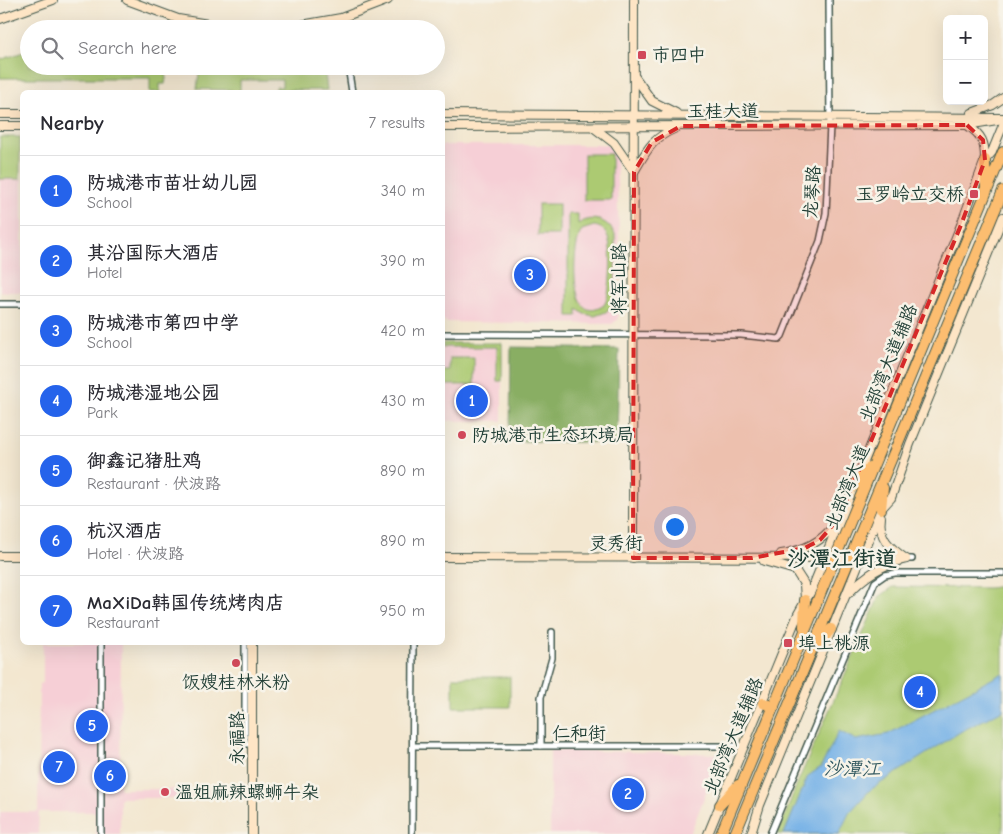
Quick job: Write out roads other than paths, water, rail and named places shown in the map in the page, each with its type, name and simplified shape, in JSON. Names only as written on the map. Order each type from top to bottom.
[{"type":"highway","name":"北部湾大道","points":[[721,834],[803,635],[830,558],[875,460],[1003,152]]},
{"type":"highway","points":[[985,160],[986,192]]},
{"type":"highway","name":"北部湾大道","points":[[735,834],[1003,191]]},
{"type":"highway","points":[[853,487],[875,460]]},
{"type":"highway","points":[[881,509],[883,478]]},
{"type":"highway","points":[[803,635],[805,600]]},
{"type":"highway","points":[[810,656],[831,629]]},
{"type":"highway","points":[[763,703],[774,707]]},
{"type":"highway","points":[[720,806],[744,778]]},
{"type":"main road","points":[[0,20],[53,0]]},
{"type":"main road","points":[[127,0],[184,20]]},
{"type":"main road","points":[[330,20],[341,18],[388,0]]},
{"type":"main road","name":"将军山路","points":[[633,558],[634,0]]},
{"type":"main road","points":[[634,76],[652,101],[680,115]]},
{"type":"main road","points":[[985,160],[984,140],[978,132],[967,124],[967,116],[993,105],[1003,98]]},
{"type":"main road","points":[[0,114],[20,114]]},
{"type":"main road","name":"玉桂大道","points":[[445,114],[830,115],[1003,118]]},
{"type":"main road","name":"玉桂大道","points":[[445,127],[967,124],[1003,118]]},
{"type":"main road","name":"北部湾大道辅路","points":[[708,834],[805,600],[830,558],[839,518],[961,225],[985,160],[992,152],[1003,125]]},
{"type":"main road","points":[[0,126],[20,126]]},
{"type":"main road","points":[[592,126],[614,143],[634,172],[652,142],[662,134],[681,126]]},
{"type":"main road","points":[[751,834],[760,805],[831,629],[881,509],[891,498],[910,444],[1003,217]]},
{"type":"main road","points":[[881,509],[880,531],[883,538],[889,546],[909,559]]},
{"type":"main road","points":[[752,558],[789,553],[805,548],[820,540],[839,518]]},
{"type":"main road","points":[[0,556],[20,556]]},
{"type":"main road","name":"灵秀街","points":[[445,557],[850,558]]},
{"type":"main road","points":[[752,558],[795,570],[804,584],[805,600]]},
{"type":"main road","points":[[841,605],[850,592],[864,578],[888,563],[909,559]]},
{"type":"main road","name":"永福路","points":[[252,645],[252,834]]},
{"type":"street","name":"龙琴路","points":[[634,334],[741,335],[779,339],[782,336],[823,231],[830,125],[829,0]]},
{"type":"street","points":[[349,75],[352,90]]},
{"type":"street","points":[[0,304],[20,304]]},
{"type":"street","points":[[445,334],[634,334]]},
{"type":"street","points":[[850,558],[909,559]]},
{"type":"street","points":[[770,834],[875,582],[885,575],[895,573],[1003,573]]},
{"type":"street","points":[[541,746],[541,697],[552,658],[552,632]]},
{"type":"street","points":[[101,645],[101,834]]},
{"type":"street","points":[[245,645],[245,744],[252,744]]},
{"type":"street","points":[[412,834],[414,746],[413,645]]},
{"type":"street","name":"仁和街","points":[[414,746],[745,746]]},
{"type":"water","name":"沙潭江","points":[[1003,673],[1003,710],[960,732],[870,790],[849,813],[839,834],[784,834],[808,776],[821,767],[839,731],[856,740],[888,734]]},
{"type":"place","name":"市四中","points":[[642,55]]},
{"type":"place","name":"玉罗岭立交桥","points":[[974,194]]},
{"type":"place","name":"防城港市第四中学","points":[[530,275]]},
{"type":"place","name":"防城港市苗壮幼儿园","points":[[472,401]]},
{"type":"place","name":"防城港市生态环境局","points":[[462,435]]},
{"type":"place","name":"埠上桃源","points":[[788,643]]},
{"type":"place","name":"饭嫂桂林米粉","points":[[236,663]]},
{"type":"place","name":"防城港湿地公园","points":[[920,692]]},
{"type":"place","name":"御鑫记猪肚鸡","points":[[92,726]]},
{"type":"place","name":"MaXiDa韩国传统烤肉店","points":[[59,767]]},
{"type":"place","name":"杭汉酒店","points":[[110,776]]},
{"type":"place","name":"温姐麻辣螺蛳牛杂","points":[[165,792]]},
{"type":"place","name":"其沿国际大酒店","points":[[628,794]]},
{"type":"district","name":"沙潭江街道","points":[[842,558]]}]
